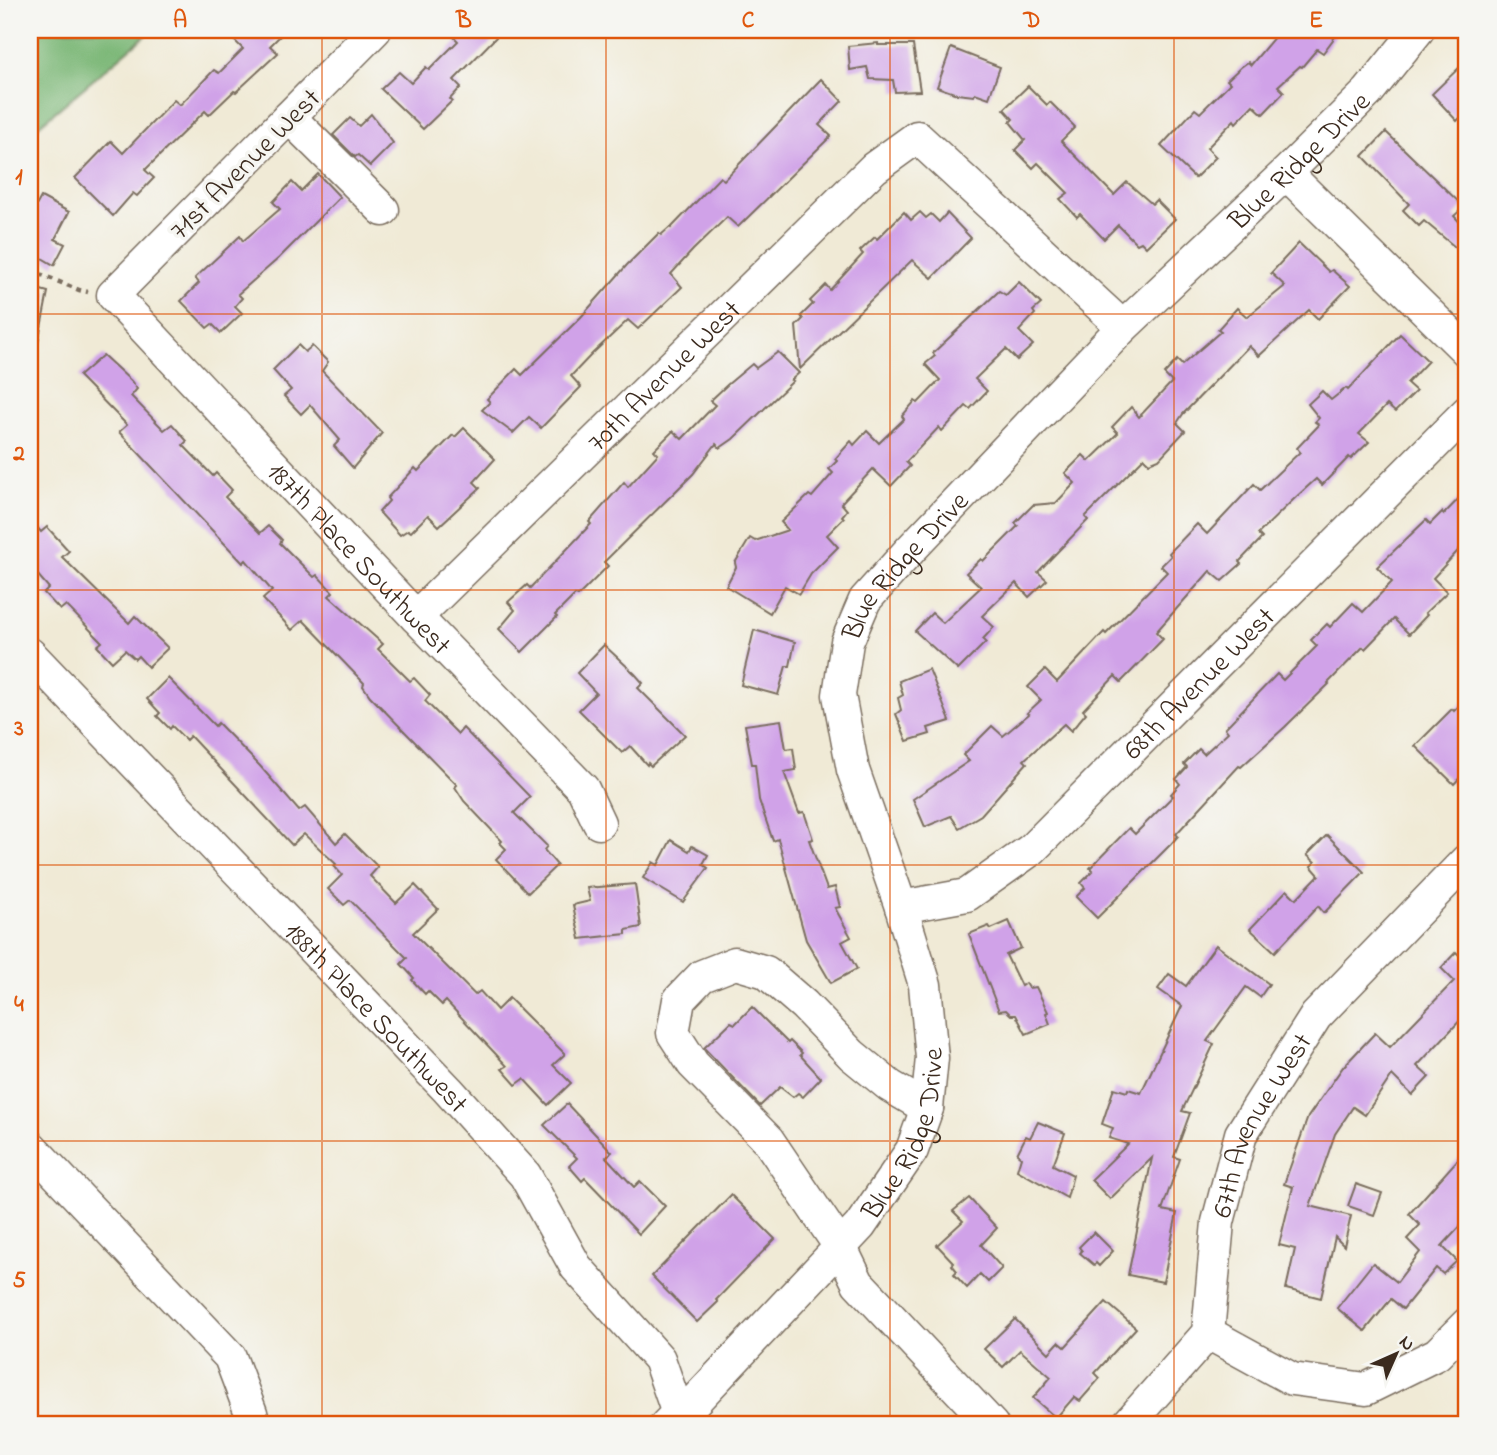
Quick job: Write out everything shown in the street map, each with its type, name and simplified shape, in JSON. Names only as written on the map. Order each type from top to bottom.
[{"type":"street","name":"71st Avenue West","points":[[113,295],[376,30]]},
{"type":"street","name":"Blue Ridge Drive","points":[[841,1248],[886,1191],[912,1150],[927,1108],[932,1058],[925,985],[853,770],[839,695],[847,642],[865,600],[1122,327],[1368,92],[1418,30]]},
{"type":"street","points":[[289,117],[383,209]]},
{"type":"street","name":"70th Avenue West","points":[[416,617],[874,168],[917,137],[1122,327]]},
{"type":"street","points":[[1286,173],[1467,351]]},
{"type":"street","name":"187th Place Southwest","points":[[113,295],[416,617],[583,789],[599,823]]},
{"type":"street","name":"68th Avenue West","points":[[901,907],[967,895],[1032,849],[1467,412]]},
{"type":"street","name":"188th Place Southwest","points":[[30,654],[448,1090],[525,1175],[576,1267],[659,1359],[675,1421]]},
{"type":"street","name":"67th Avenue West","points":[[1208,1333],[1217,1222],[1241,1134],[1316,1016],[1467,860]]},
{"type":"street","points":[[927,1108],[890,1086],[852,1055],[804,1005],[765,972],[735,963],[702,976],[679,1000],[673,1032],[693,1064],[768,1140],[841,1248],[858,1283],[992,1425]]},
{"type":"street","points":[[30,1146],[230,1357],[254,1425]]},
{"type":"street","points":[[675,1421],[813,1274],[841,1248]]},
{"type":"street","points":[[1127,1425],[1208,1333],[1292,1379],[1366,1389],[1437,1354],[1467,1324]]},
{"type":"path","points":[[30,270],[79,290],[113,295]]},
{"type":"green space","points":[[30,30],[152,30],[30,133]]},
{"type":"building","points":[[245,30],[286,30],[270,46],[278,53],[209,115],[205,111],[145,170],[154,178],[137,196],[133,193],[113,216],[75,178],[111,141],[123,153],[174,100],[180,105],[214,70],[219,73],[243,49],[234,40]]},
{"type":"building","points":[[447,30],[503,30],[454,80],[461,87],[450,99],[452,101],[423,129],[381,89],[399,72],[411,83],[426,67],[429,70],[458,41]]},
{"type":"building","points":[[1280,30],[1340,30],[1323,53],[1317,49],[1302,67],[1278,86],[1284,92],[1263,114],[1253,105],[1236,123],[1234,120],[1207,148],[1216,157],[1195,178],[1161,146],[1195,109],[1200,113],[1230,83],[1227,80],[1241,67],[1248,62],[1251,65]]},
{"type":"building","points":[[878,43],[913,45],[920,91],[895,92],[893,80],[870,79],[867,67],[850,70],[848,46]]},
{"type":"building","points":[[951,48],[1000,67],[989,98],[975,93],[974,96],[957,94],[937,87]]},
{"type":"building","points":[[1467,60],[1467,111],[1457,121],[1432,94]]},
{"type":"building","points":[[821,79],[842,101],[819,125],[831,136],[738,227],[727,217],[693,250],[671,274],[682,287],[638,329],[628,320],[593,353],[571,376],[581,387],[541,428],[529,417],[513,433],[482,410],[490,402],[487,399],[516,369],[522,375],[581,317],[659,233],[661,235],[671,228],[720,177],[724,180]]},
{"type":"building","points":[[1028,86],[1047,105],[1050,102],[1075,127],[1061,141],[1114,195],[1127,182],[1152,204],[1156,200],[1175,219],[1146,247],[1141,242],[1137,244],[1118,225],[1104,239],[1080,214],[1077,217],[1060,199],[1068,193],[1038,163],[1033,168],[1015,150],[1025,140],[1010,122],[1013,119],[1004,109]]},
{"type":"building","points":[[371,114],[393,143],[370,166],[358,155],[355,157],[333,135],[350,118],[359,126]]},
{"type":"building","points":[[1386,132],[1464,207],[1454,216],[1467,230],[1467,257],[1424,221],[1419,226],[1403,210],[1409,204],[1363,156]]},
{"type":"building","points":[[318,174],[340,197],[279,258],[238,294],[242,298],[235,306],[242,313],[221,333],[212,324],[207,328],[181,301],[199,283],[195,278],[240,236],[243,241],[280,209],[273,202],[292,182],[301,191]]},
{"type":"building","points":[[41,197],[69,212],[55,239],[65,244],[54,265],[30,251],[30,217]]},
{"type":"building","points":[[904,212],[911,220],[920,212],[926,218],[931,214],[939,222],[947,213],[971,238],[932,278],[912,260],[800,369],[796,326],[803,319],[801,316],[813,304],[810,301],[826,285],[830,290],[863,254],[860,251],[875,237],[877,239]]},
{"type":"building","points":[[1299,243],[1329,272],[1332,270],[1350,286],[1318,319],[1309,310],[1259,356],[1249,346],[1183,414],[1177,423],[1185,431],[1159,459],[1149,463],[1144,458],[1085,517],[1088,520],[1038,572],[1047,580],[1029,597],[1016,583],[982,616],[994,627],[983,639],[986,642],[958,670],[915,631],[932,613],[943,623],[981,587],[966,573],[981,559],[983,561],[1018,526],[1015,523],[1033,505],[1056,503],[1075,483],[1065,473],[1083,455],[1089,461],[1118,433],[1112,427],[1131,407],[1139,417],[1172,382],[1164,374],[1177,360],[1182,365],[1221,331],[1218,329],[1237,308],[1247,317],[1285,286],[1271,273]]},
{"type":"building","points":[[1019,282],[1041,304],[1019,331],[1033,345],[1017,360],[1006,349],[975,379],[987,391],[970,409],[966,406],[942,431],[939,427],[906,462],[910,466],[891,486],[873,469],[841,503],[847,510],[842,516],[844,518],[827,535],[838,547],[811,574],[799,594],[785,586],[770,613],[726,586],[736,567],[735,563],[750,538],[755,541],[788,530],[781,522],[809,495],[812,497],[833,473],[829,469],[851,441],[854,445],[867,431],[879,443],[904,419],[902,416],[915,401],[918,403],[940,380],[925,364],[935,356],[933,353],[999,291],[1006,295]]},
{"type":"building","points":[[30,287],[48,292],[38,343],[30,342]]},
{"type":"building","points":[[1400,334],[1428,361],[1407,383],[1416,391],[1395,412],[1387,405],[1359,434],[1369,442],[1351,459],[1349,457],[1322,485],[1316,479],[1294,499],[1258,534],[1262,538],[1239,562],[1241,564],[1222,581],[1210,571],[1156,632],[1163,639],[1121,682],[1115,676],[1083,710],[1086,713],[1071,731],[1064,724],[1024,760],[1027,763],[981,815],[959,828],[951,816],[925,827],[913,799],[969,761],[963,755],[992,726],[1003,736],[1029,714],[1027,713],[1041,700],[1028,687],[1045,670],[1057,682],[1104,632],[1106,634],[1167,572],[1161,566],[1171,556],[1169,553],[1197,524],[1207,534],[1254,484],[1260,490],[1300,452],[1297,448],[1319,425],[1315,422],[1319,418],[1308,404],[1322,391],[1331,400],[1346,388],[1348,390]]},
{"type":"building","points":[[298,345],[305,352],[312,346],[328,362],[322,371],[382,433],[353,468],[334,446],[340,440],[310,405],[301,414],[284,396],[291,390],[273,370]]},
{"type":"building","points":[[778,352],[799,373],[791,380],[793,381],[733,439],[720,448],[716,444],[693,474],[604,562],[608,566],[555,615],[557,617],[522,652],[499,629],[515,610],[508,602],[527,585],[530,588],[591,524],[589,522],[624,482],[628,487],[658,454],[654,450],[673,431],[682,439],[715,405],[710,401],[727,385],[752,364],[756,368]]},
{"type":"building","points":[[103,355],[137,389],[131,396],[164,430],[172,424],[187,441],[183,445],[213,476],[216,473],[232,490],[225,497],[260,533],[268,526],[282,540],[280,543],[333,592],[329,596],[383,644],[378,649],[410,681],[414,678],[430,695],[425,701],[458,734],[463,728],[530,797],[514,813],[547,846],[544,850],[557,865],[528,893],[496,859],[506,849],[500,843],[502,841],[464,801],[455,787],[457,785],[370,696],[363,686],[364,683],[303,620],[292,630],[263,599],[272,591],[246,560],[243,563],[119,432],[127,425],[79,376]]},
{"type":"building","points":[[464,428],[495,459],[474,482],[480,488],[439,526],[428,515],[411,532],[408,530],[400,535],[379,512],[389,501],[387,498],[415,468],[418,471],[453,435],[455,437]]},
{"type":"building","points":[[1467,490],[1467,541],[1433,578],[1447,592],[1425,613],[1427,615],[1409,634],[1394,619],[1365,649],[1363,647],[1285,727],[1239,766],[1176,834],[1178,836],[1171,844],[1097,918],[1076,897],[1085,888],[1081,883],[1093,871],[1090,868],[1129,828],[1135,834],[1173,796],[1171,794],[1180,784],[1176,779],[1187,767],[1184,764],[1199,749],[1204,754],[1228,732],[1225,728],[1277,674],[1283,680],[1317,646],[1311,640],[1327,624],[1330,627],[1353,603],[1363,612],[1392,582],[1377,567],[1426,520],[1430,524],[1442,512],[1444,514]]},
{"type":"building","points":[[30,519],[41,532],[47,527],[69,551],[62,557],[129,623],[135,616],[168,648],[148,667],[138,656],[135,659],[125,650],[112,662],[97,646],[102,642],[66,605],[60,610],[44,593],[49,588],[30,566]]},
{"type":"building","points":[[754,630],[795,642],[790,666],[786,666],[778,695],[741,685]]},
{"type":"building","points":[[604,645],[635,674],[643,683],[638,688],[685,735],[651,766],[630,746],[622,753],[579,710],[596,693],[577,673]]},
{"type":"building","points":[[929,669],[950,721],[928,728],[930,734],[907,741],[896,714],[901,710],[898,698],[903,695],[899,681]]},
{"type":"building","points":[[168,678],[215,726],[218,723],[299,811],[305,807],[336,843],[345,834],[378,867],[370,876],[396,903],[415,885],[438,909],[413,933],[475,995],[480,991],[497,1010],[509,998],[565,1054],[553,1065],[571,1083],[548,1105],[524,1079],[516,1085],[502,1069],[507,1066],[446,1001],[442,1005],[428,991],[425,994],[412,980],[414,978],[401,964],[407,958],[350,900],[344,905],[328,889],[342,875],[334,866],[336,864],[304,834],[292,845],[190,736],[186,740],[157,716],[160,713],[147,699]]},
{"type":"building","points":[[1467,698],[1467,770],[1454,784],[1415,746]]},
{"type":"building","points":[[781,720],[786,749],[793,748],[796,770],[784,772],[799,813],[804,812],[813,839],[809,840],[827,889],[835,887],[840,907],[835,908],[851,937],[842,942],[857,969],[831,983],[806,940],[778,839],[773,841],[759,800],[755,764],[752,764],[745,725]]},
{"type":"building","points":[[1327,835],[1364,872],[1324,913],[1318,906],[1275,952],[1250,929],[1287,890],[1296,899],[1319,875],[1311,866],[1315,862],[1307,855]]},
{"type":"building","points":[[671,840],[689,851],[692,846],[708,855],[703,864],[708,868],[683,902],[643,878],[653,862],[658,865]]},
{"type":"building","points":[[635,884],[641,927],[626,930],[626,934],[580,939],[573,905],[590,901],[587,888]]},
{"type":"building","points":[[1009,921],[1021,948],[1006,955],[1021,986],[1026,983],[1029,988],[1036,987],[1048,1012],[1046,1013],[1050,1024],[1026,1034],[1016,1015],[1011,1015],[1006,1010],[999,1011],[969,934]]},
{"type":"building","points":[[1216,945],[1269,984],[1260,997],[1246,987],[1207,1041],[1214,1044],[1182,1111],[1190,1113],[1174,1157],[1180,1159],[1162,1210],[1177,1213],[1163,1282],[1128,1275],[1152,1158],[1110,1199],[1091,1180],[1128,1144],[1109,1138],[1113,1128],[1102,1124],[1114,1088],[1141,1093],[1182,1006],[1158,989],[1169,974],[1186,986]]},
{"type":"building","points":[[1456,952],[1467,963],[1467,1013],[1417,1066],[1429,1077],[1412,1095],[1392,1075],[1365,1115],[1353,1107],[1335,1134],[1310,1206],[1351,1216],[1344,1246],[1335,1237],[1321,1298],[1286,1289],[1295,1249],[1279,1245],[1293,1187],[1284,1184],[1308,1117],[1343,1067],[1375,1033],[1390,1047],[1454,981],[1441,968]]},
{"type":"building","points":[[752,1007],[788,1043],[790,1041],[802,1053],[800,1055],[821,1078],[803,1097],[798,1093],[793,1097],[780,1087],[760,1106],[704,1048],[731,1022],[735,1024]]},
{"type":"building","points":[[567,1104],[612,1152],[606,1157],[634,1187],[640,1181],[665,1206],[639,1234],[585,1178],[582,1181],[569,1166],[577,1158],[544,1125]]},
{"type":"building","points":[[1038,1122],[1065,1133],[1053,1165],[1073,1175],[1067,1198],[1017,1170],[1021,1157],[1017,1154],[1026,1136],[1030,1138]]},
{"type":"building","points":[[1467,1149],[1467,1219],[1442,1246],[1457,1261],[1443,1274],[1436,1268],[1403,1309],[1391,1299],[1365,1331],[1337,1308],[1373,1263],[1397,1282],[1420,1252],[1407,1239],[1420,1225],[1409,1214]]},
{"type":"building","points":[[1356,1184],[1382,1193],[1374,1215],[1348,1206]]},
{"type":"building","points":[[731,1195],[775,1239],[697,1322],[652,1276]]},
{"type":"building","points":[[969,1198],[997,1228],[981,1245],[1002,1268],[988,1282],[980,1274],[967,1288],[954,1274],[957,1271],[952,1265],[954,1263],[937,1245],[963,1221],[953,1211]]},
{"type":"building","points":[[1094,1232],[1113,1251],[1099,1266],[1080,1253],[1082,1251],[1079,1247]]},
{"type":"building","points":[[1106,1302],[1136,1328],[1095,1373],[1100,1378],[1080,1401],[1074,1397],[1056,1418],[1033,1398],[1051,1377],[1020,1350],[1003,1367],[984,1349],[1015,1319],[1049,1353],[1059,1342],[1065,1347]]}]
